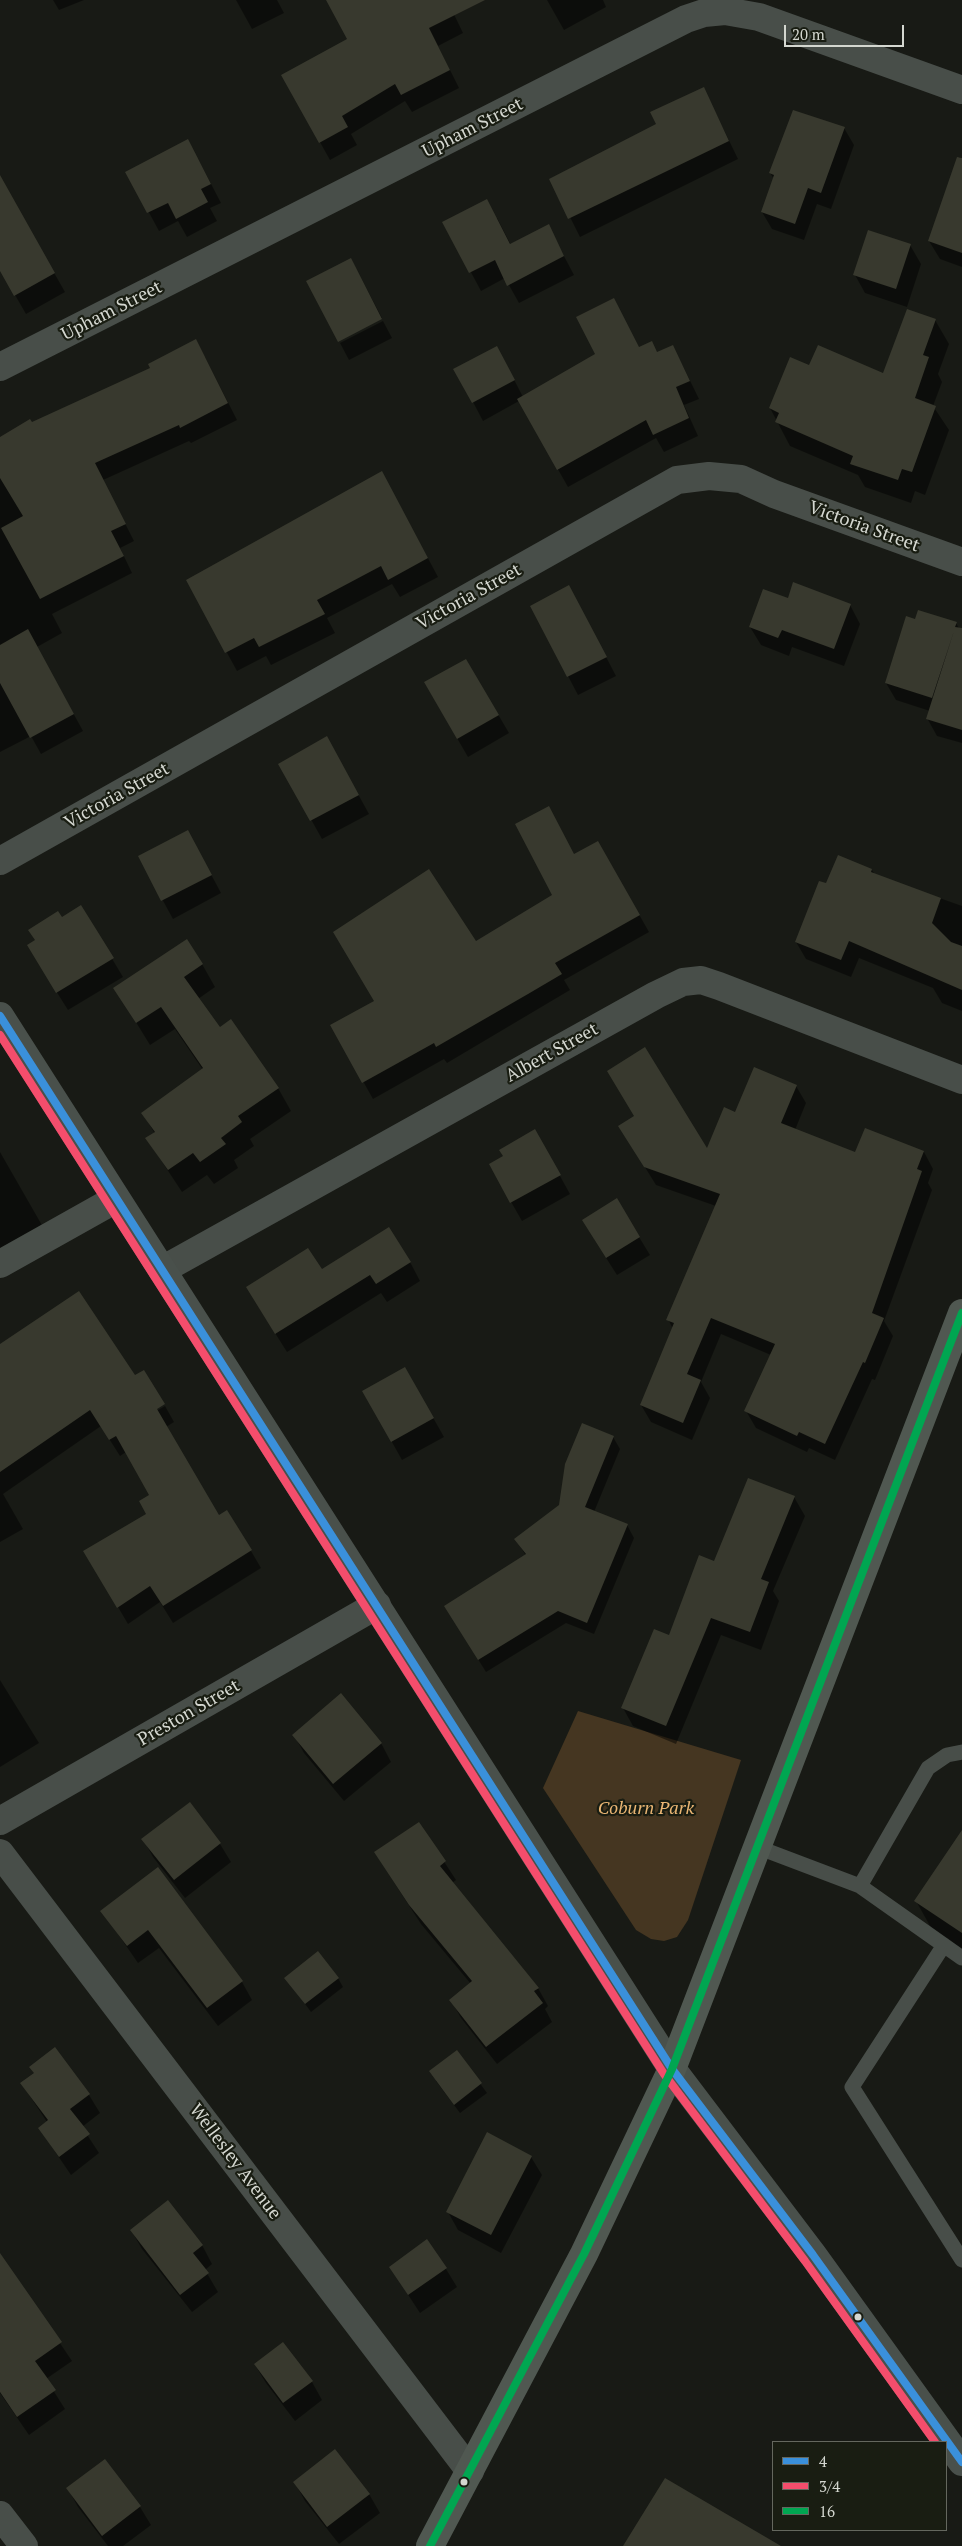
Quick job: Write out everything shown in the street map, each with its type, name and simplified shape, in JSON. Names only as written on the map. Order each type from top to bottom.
[{"type":"main road","points":[[0,1016],[378,1605],[672,2069],[813,2255],[947,2441]]},
{"type":"main road","points":[[430,2546],[584,2254],[672,2069],[962,1313]]},
{"type":"main road","points":[[947,2441],[962,2462]]},
{"type":"street","name":"Upham Street","points":[[0,367],[686,19],[704,13],[725,11],[759,17],[771,11],[962,90]]},
{"type":"street","name":"Victoria Street","points":[[0,861],[677,480],[709,476],[741,479],[774,494],[962,562]]},
{"type":"street","name":"Albert Street","points":[[162,1270],[647,1000],[683,982],[701,980],[719,986],[962,1080]]},
{"type":"street","points":[[0,1264],[116,1199]]},
{"type":"street","name":"Preston Street","points":[[0,1821],[378,1605]]},
{"type":"street","name":"Wellesley Avenue","points":[[0,1853],[470,2471]]},
{"type":"street","points":[[0,2515],[24,2546]]},
{"type":"lane","points":[[860,1886],[928,1768],[947,1754],[962,1752]]},
{"type":"lane","points":[[757,1847],[860,1886],[962,1958]]},
{"type":"lane","points":[[944,1945],[852,2087],[962,2260]]},
{"type":"green space","name":"Coburn Park","points":[[578,1711],[741,1760],[688,1920],[677,1937],[664,1941],[651,1939],[636,1930],[543,1788]]},
{"type":"building","points":[[326,0],[485,0],[429,28],[450,70],[401,95],[395,84],[342,116],[348,127],[319,143],[281,75],[347,39]]},
{"type":"building","points":[[704,87],[729,141],[568,219],[549,179],[656,124],[650,112]]},
{"type":"building","points":[[793,110],[845,127],[821,193],[808,188],[795,224],[761,212],[774,175],[769,173]]},
{"type":"building","points":[[188,139],[211,184],[201,189],[208,202],[176,219],[168,203],[147,213],[125,172]]},
{"type":"building","points":[[957,157],[962,158],[962,253],[928,241]]},
{"type":"building","points":[[0,175],[55,273],[14,296],[0,271]]},
{"type":"building","points":[[487,199],[510,244],[549,224],[564,256],[507,286],[495,260],[469,273],[442,222]]},
{"type":"building","points":[[868,230],[911,244],[896,289],[853,275]]},
{"type":"building","points":[[351,258],[382,319],[338,342],[306,281]]},
{"type":"building","points":[[614,298],[639,347],[652,341],[657,352],[673,345],[690,381],[676,387],[689,418],[653,435],[646,420],[557,470],[517,399],[595,354],[576,317]]},
{"type":"building","points":[[907,309],[936,319],[923,355],[929,357],[915,398],[936,406],[912,472],[902,469],[898,480],[850,464],[853,456],[775,422],[779,413],[769,408],[790,357],[809,365],[818,345],[883,373]]},
{"type":"building","points":[[196,339],[228,403],[180,428],[179,425],[95,463],[126,524],[111,531],[124,556],[40,599],[1,528],[23,516],[0,478],[0,437],[30,419],[32,422],[150,368],[148,364]]},
{"type":"building","points":[[497,346],[515,380],[472,403],[453,369]]},
{"type":"building","points":[[382,471],[428,558],[388,580],[381,566],[317,600],[325,614],[259,647],[254,638],[225,653],[186,580]]},
{"type":"building","points":[[793,582],[851,604],[834,649],[782,630],[778,638],[749,627],[763,589],[788,598]]},
{"type":"building","points":[[569,585],[607,657],[567,677],[530,606]]},
{"type":"building","points":[[918,610],[957,622],[955,627],[962,628],[962,730],[926,719],[954,631],[932,698],[885,683],[906,616],[915,619]]},
{"type":"building","points":[[28,629],[74,714],[30,738],[0,683],[0,645]]},
{"type":"building","points":[[466,659],[499,715],[457,739],[424,682]]},
{"type":"building","points":[[327,736],[359,795],[310,821],[278,764]]},
{"type":"building","points":[[549,806],[574,854],[598,841],[640,915],[555,963],[562,974],[436,1047],[434,1043],[362,1083],[330,1025],[374,1001],[333,932],[429,869],[476,941],[552,895],[515,824]]},
{"type":"building","points":[[188,830],[212,875],[161,901],[138,856]]},
{"type":"building","points":[[838,855],[872,869],[871,872],[941,898],[932,923],[951,942],[962,946],[962,990],[849,941],[841,960],[795,942],[819,881],[826,883]]},
{"type":"building","points":[[81,905],[114,958],[56,993],[27,945],[35,940],[28,930],[58,911],[62,917]]},
{"type":"building","points":[[187,939],[203,964],[184,977],[220,1027],[231,1019],[279,1088],[238,1116],[242,1122],[221,1138],[226,1144],[200,1162],[193,1153],[168,1170],[145,1138],[155,1132],[141,1113],[203,1068],[161,1007],[136,1023],[113,988]]},
{"type":"building","points":[[645,1047],[707,1148],[724,1107],[735,1112],[754,1067],[797,1085],[781,1123],[855,1152],[865,1128],[924,1151],[917,1169],[922,1171],[872,1313],[884,1318],[865,1363],[863,1362],[825,1444],[799,1432],[797,1436],[744,1411],[775,1344],[711,1318],[687,1374],[701,1380],[683,1423],[640,1405],[674,1323],[666,1320],[720,1194],[644,1167],[618,1126],[634,1116],[607,1071]]},
{"type":"building","points":[[535,1129],[561,1175],[510,1203],[489,1164],[503,1156],[499,1150]]},
{"type":"building","points":[[617,1198],[640,1237],[606,1258],[582,1220]]},
{"type":"building","points":[[389,1227],[411,1262],[376,1284],[370,1275],[275,1334],[246,1287],[308,1248],[322,1269]]},
{"type":"building","points":[[79,1291],[135,1375],[144,1370],[165,1404],[157,1409],[219,1515],[227,1510],[252,1550],[163,1606],[150,1586],[117,1608],[83,1551],[146,1514],[139,1501],[149,1495],[116,1436],[109,1440],[90,1410],[0,1472],[0,1344]]},
{"type":"building","points":[[405,1367],[434,1418],[391,1442],[362,1391]]},
{"type":"building","points":[[582,1423],[614,1436],[585,1507],[628,1524],[587,1623],[558,1611],[478,1660],[444,1606],[526,1554],[514,1539],[559,1505],[565,1464]]},
{"type":"building","points":[[748,1478],[795,1496],[761,1579],[769,1582],[750,1632],[711,1618],[666,1726],[621,1708],[654,1629],[669,1635],[699,1555],[714,1561]]},
{"type":"building","points":[[341,1693],[382,1743],[333,1784],[292,1735]]},
{"type":"building","points":[[190,1802],[221,1843],[174,1880],[141,1839]]},
{"type":"building","points":[[419,1822],[446,1861],[440,1866],[539,1988],[534,1991],[543,2003],[486,2047],[449,2000],[472,1981],[409,1905],[374,1852]]},
{"type":"building","points":[[962,1830],[962,1933],[914,1901]]},
{"type":"building","points":[[158,1867],[243,1981],[207,2008],[148,1930],[127,1946],[100,1911]]},
{"type":"building","points":[[318,1951],[339,1978],[305,2004],[284,1978]]},
{"type":"building","points":[[55,2047],[90,2094],[70,2109],[90,2134],[59,2157],[38,2128],[48,2120],[20,2083],[34,2073],[29,2067]]},
{"type":"building","points":[[457,2050],[482,2083],[454,2105],[429,2071]]},
{"type":"building","points":[[487,2132],[532,2156],[491,2235],[446,2212]]},
{"type":"building","points":[[168,2200],[203,2245],[193,2253],[209,2273],[180,2295],[130,2230]]},
{"type":"building","points":[[427,2239],[447,2268],[408,2295],[389,2267]]},
{"type":"building","points":[[0,2253],[62,2342],[35,2361],[56,2390],[17,2417],[0,2392]]},
{"type":"building","points":[[283,2342],[313,2381],[283,2403],[254,2364]]},
{"type":"building","points":[[335,2449],[370,2494],[327,2527],[293,2482]]},
{"type":"building","points":[[105,2459],[141,2506],[102,2536],[66,2488]]},
{"type":"building","points":[[665,2478],[781,2546],[623,2546]]},
{"type":"transit line","name":"4","points":[[0,1016],[672,2069],[813,2255],[947,2441]]},
{"type":"transit line","name":"3/4","points":[[0,1035],[664,2074],[805,2261],[934,2441]]},
{"type":"transit line","name":"16","points":[[430,2546],[584,2254],[672,2069],[962,1313]]},
{"type":"transit line","name":"4","points":[[947,2441],[962,2462]]}]
